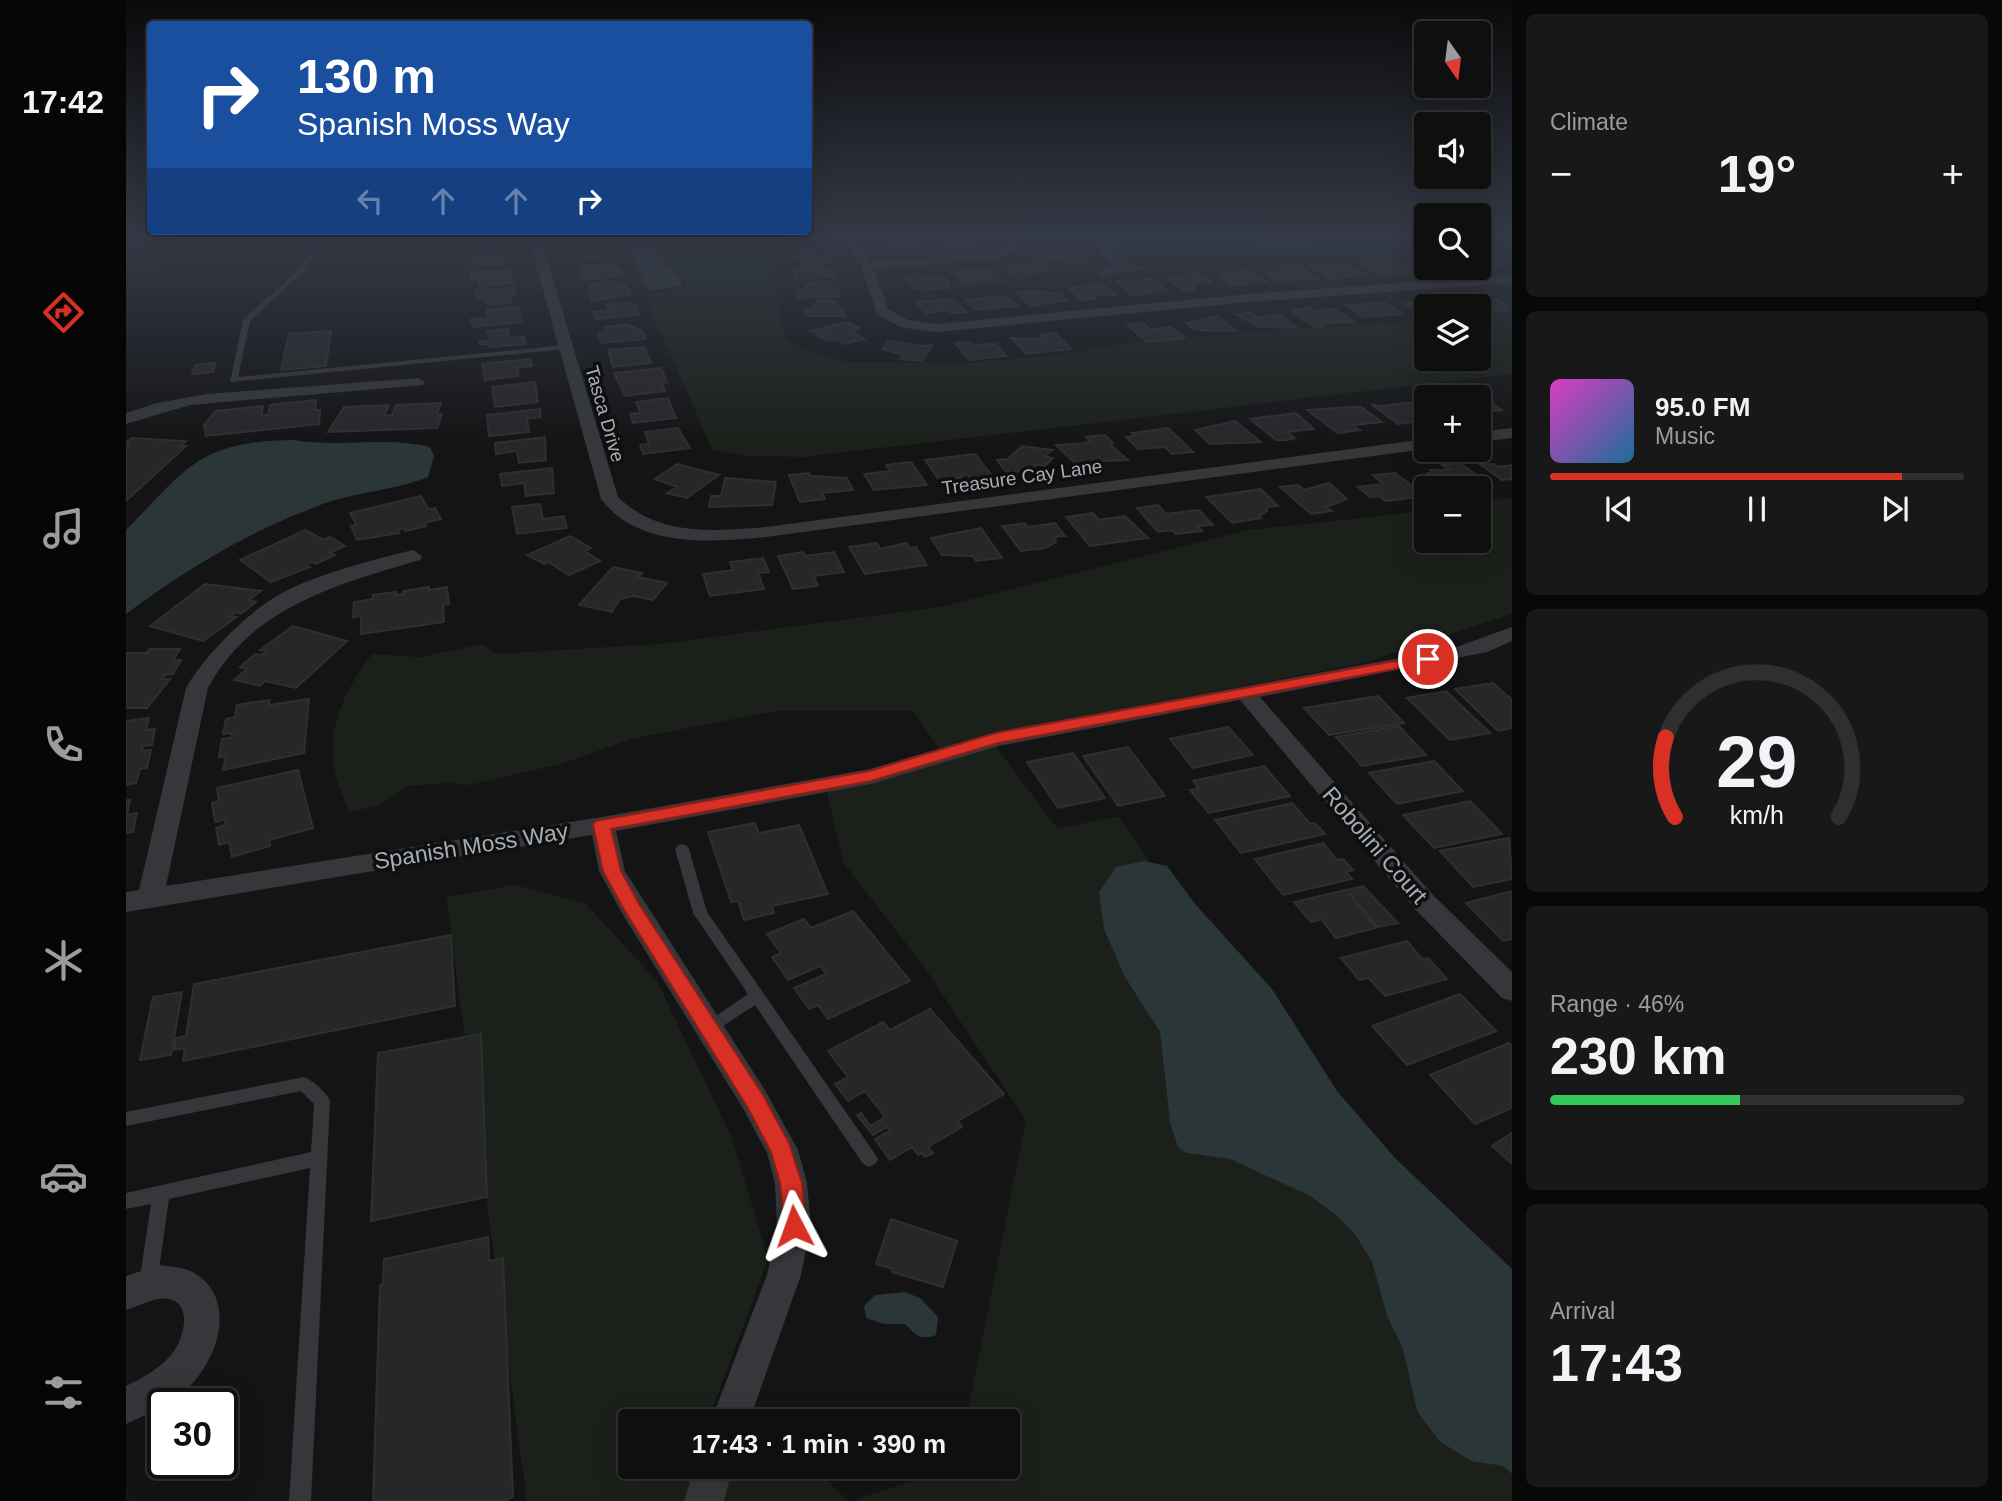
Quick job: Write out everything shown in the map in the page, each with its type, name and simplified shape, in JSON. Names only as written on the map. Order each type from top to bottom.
[{"type":"street","name":"Tasca Drive","points":[[554,306],[606,488],[610,499],[627,516]]},
{"type":"street","points":[[880,306],[882,311],[905,324],[936,328],[1165,306]]},
{"type":"street","points":[[126,419],[152,407],[189,400],[363,383],[418,382]]},
{"type":"street","points":[[1491,435],[1512,432]]},
{"type":"street","name":"Treasure Cay Lane","points":[[627,516],[680,535],[766,532],[1414,446]]},
{"type":"street","points":[[150,898],[196,691],[208,668],[227,647],[286,598],[413,556]]},
{"type":"street","name":"Spanish Moss Way","points":[[126,902],[602,825],[871,776],[996,738],[1454,654],[1480,648],[1512,633]]},
{"type":"street","name":"Robolini Court","points":[[1245,693],[1423,901],[1512,990]]},
{"type":"street","points":[[602,825],[612,871],[632,908],[709,1028],[782,1150],[791,1183],[794,1226],[784,1275],[734,1409]]},
{"type":"street","points":[[126,1405],[151,1396],[173,1381],[190,1362],[201,1341],[205,1321],[201,1303],[191,1291],[177,1283],[137,1289]]},
{"type":"street","points":[[704,1501],[710,1479]]},
{"type":"lane","points":[[262,306],[247,320],[233,380],[566,347]]},
{"type":"lane","points":[[682,849],[700,913],[869,1159]]},
{"type":"lane","points":[[709,1028],[757,996]]},
{"type":"lane","points":[[126,1119],[304,1084],[321,1101],[300,1501]]},
{"type":"lane","points":[[126,1201],[319,1158]]},
{"type":"lane","points":[[137,1289],[161,1194]]},
{"type":"shaded area","points":[[649,306],[779,306],[784,338],[803,350],[847,362],[966,363],[1053,355],[1152,340],[1414,321],[1414,371],[1491,371],[1491,315],[1512,313],[1512,374],[804,457],[743,456],[712,449]]},
{"type":"shaded area","points":[[294,440],[328,443],[396,442],[430,447],[434,456],[428,477],[329,502],[289,517],[194,568],[126,614],[126,530],[181,474],[215,452],[262,442]]},
{"type":"shaded area","points":[[1512,497],[1512,614],[1364,663],[987,735],[1057,828],[1119,817],[1150,862],[1144,861],[1125,977],[1160,1032],[1170,1123],[1178,1147],[1186,1153],[1230,1159],[1310,1196],[1335,1214],[1356,1236],[1372,1262],[1387,1316],[1403,1349],[1417,1411],[1439,1441],[1471,1460],[1503,1466],[1512,1474],[1512,1501],[852,1501],[919,1479],[1020,1479],[1020,1409],[968,1409],[1026,1120],[925,968],[843,862],[826,787],[944,756],[913,711],[777,711],[635,738],[560,764],[469,785],[449,783],[409,786],[377,806],[349,812],[335,771],[334,734],[341,706],[372,654],[421,657],[483,644],[496,654],[659,644],[940,607],[1248,530],[1414,512],[1414,553],[1491,553],[1491,501]]},
{"type":"shaded area","points":[[1144,861],[1167,866],[1196,905],[1272,989],[1337,1091],[1395,1158],[1512,1269],[1512,1474],[1503,1466],[1471,1461],[1439,1441],[1417,1411],[1403,1349],[1387,1316],[1372,1262],[1356,1236],[1335,1214],[1310,1196],[1230,1159],[1186,1153],[1178,1147],[1170,1123],[1160,1032],[1125,977],[1104,929],[1099,892],[1116,867]]},
{"type":"shaded area","points":[[515,885],[586,904],[657,981],[732,1138],[768,1259],[712,1409],[618,1409],[618,1479],[691,1479],[685,1501],[527,1501],[446,897]]},
{"type":"shaded area","points":[[905,1292],[920,1298],[938,1317],[936,1335],[922,1337],[905,1324],[884,1324],[866,1318],[864,1306],[875,1295]]},
{"type":"shaded area","points":[[718,1479],[825,1479],[848,1501],[723,1501]]},
{"type":"building","points":[[606,306],[635,306],[639,315],[595,319],[593,312],[608,310]]},
{"type":"building","points":[[813,306],[837,306],[843,308],[845,316],[806,316],[805,309]]},
{"type":"building","points":[[920,306],[960,306],[966,312],[951,313],[948,310],[926,313]]},
{"type":"building","points":[[971,306],[1018,306],[975,310]]},
{"type":"building","points":[[1347,306],[1391,306],[1403,314],[1364,317]]},
{"type":"building","points":[[1491,306],[1507,306],[1512,310],[1491,313]]},
{"type":"building","points":[[518,307],[522,322],[473,327],[471,319],[488,318],[487,310]]},
{"type":"building","points":[[1310,308],[1314,311],[1335,309],[1354,322],[1320,323],[1324,326],[1314,327],[1291,310]]},
{"type":"building","points":[[1251,313],[1257,317],[1280,315],[1297,328],[1259,327],[1236,314]]},
{"type":"building","points":[[1217,316],[1236,331],[1195,330],[1186,323]]},
{"type":"building","points":[[847,322],[859,328],[851,330],[865,339],[844,344],[838,340],[827,341],[810,331]]},
{"type":"building","points":[[1143,323],[1150,329],[1171,327],[1185,338],[1147,342],[1127,325]]},
{"type":"building","points":[[627,324],[643,332],[646,339],[602,343],[598,333],[606,332],[604,327]]},
{"type":"building","points":[[508,329],[510,338],[524,337],[526,344],[489,347],[488,344],[480,344],[479,341],[489,340],[487,331]]},
{"type":"building","points":[[331,331],[326,366],[281,370],[289,334]]},
{"type":"building","points":[[1055,333],[1071,349],[1027,354],[1011,338],[1045,339],[1040,335]]},
{"type":"building","points":[[888,341],[932,345],[922,361],[901,359],[904,355],[882,349]]},
{"type":"building","points":[[970,342],[973,345],[996,344],[1007,356],[969,360],[955,343]]},
{"type":"building","points":[[644,347],[651,363],[613,367],[608,350]]},
{"type":"building","points":[[530,359],[532,366],[517,368],[519,376],[485,380],[482,364]]},
{"type":"building","points":[[215,363],[213,372],[192,374],[195,365]]},
{"type":"building","points":[[661,368],[667,382],[662,383],[665,391],[625,396],[614,373]]},
{"type":"building","points":[[535,382],[538,402],[495,407],[492,387]]},
{"type":"building","points":[[668,398],[676,418],[633,423],[630,414],[641,413],[636,402]]},
{"type":"building","points":[[316,400],[315,410],[320,410],[319,424],[206,436],[204,425],[216,411],[263,406],[261,416],[268,415],[270,405]]},
{"type":"building","points":[[1414,402],[1414,422],[1398,424],[1371,404],[1381,406]]},
{"type":"building","points":[[1491,402],[1502,410],[1491,411]]},
{"type":"building","points":[[441,403],[437,414],[442,414],[437,428],[328,432],[344,407],[389,405],[384,416],[392,415],[396,405]]},
{"type":"building","points":[[1361,407],[1382,422],[1353,425],[1360,430],[1338,433],[1307,410]]},
{"type":"building","points":[[540,409],[541,417],[527,419],[529,432],[489,436],[487,415]]},
{"type":"building","points":[[1296,413],[1314,429],[1287,432],[1295,438],[1287,440],[1276,440],[1250,419]]},
{"type":"building","points":[[1235,421],[1261,442],[1210,444],[1195,430]]},
{"type":"building","points":[[678,428],[690,448],[643,454],[640,445],[649,444],[645,432]]},
{"type":"building","points":[[1168,428],[1193,452],[1172,454],[1165,447],[1138,449],[1126,437],[1135,436],[1132,433]]},
{"type":"building","points":[[1105,435],[1113,443],[1110,444],[1128,460],[1100,461],[1078,466],[1056,445],[1086,443],[1090,441],[1086,437]]},
{"type":"building","points":[[545,437],[546,460],[519,463],[517,451],[496,454],[495,443]]},
{"type":"building","points":[[131,438],[186,441],[180,446],[186,446],[126,501],[126,447],[130,443],[126,443]]},
{"type":"building","points":[[1022,446],[1052,450],[1044,456],[1053,458],[1045,466],[1037,464],[1030,471],[1006,472],[997,460],[1008,459]]},
{"type":"building","points":[[975,454],[993,477],[971,480],[967,475],[961,475],[963,478],[939,480],[925,460]]},
{"type":"building","points":[[911,462],[927,485],[874,490],[864,474],[890,471],[886,465]]},
{"type":"building","points":[[1460,463],[1478,476],[1426,476],[1433,473],[1430,470],[1449,470],[1442,465]]},
{"type":"building","points":[[677,464],[719,475],[687,498],[667,493],[677,487],[655,479]]},
{"type":"building","points":[[1494,464],[1498,467],[1512,465],[1512,479],[1502,480],[1481,465]]},
{"type":"building","points":[[552,468],[554,493],[526,496],[524,483],[502,486],[500,474]]},
{"type":"building","points":[[809,473],[810,476],[847,478],[853,490],[822,493],[825,499],[800,502],[789,475]]},
{"type":"building","points":[[1395,473],[1414,488],[1414,497],[1386,501],[1379,496],[1370,497],[1358,487],[1383,484],[1373,475]]},
{"type":"building","points":[[725,478],[776,482],[772,505],[709,507],[711,496],[721,496]]},
{"type":"building","points":[[1329,483],[1347,499],[1326,507],[1332,511],[1311,514],[1280,487],[1298,485],[1304,490]]},
{"type":"building","points":[[1261,489],[1278,506],[1267,507],[1267,511],[1259,516],[1261,518],[1232,523],[1206,497]]},
{"type":"building","points":[[421,496],[428,509],[435,508],[441,519],[424,523],[426,526],[397,530],[399,533],[357,540],[351,526],[356,525],[350,513]]},
{"type":"building","points":[[540,504],[543,519],[564,516],[567,528],[517,534],[512,507]]},
{"type":"building","points":[[1158,505],[1166,514],[1199,510],[1213,525],[1198,526],[1202,531],[1176,534],[1172,530],[1158,532],[1137,508]]},
{"type":"building","points":[[1093,513],[1099,520],[1125,516],[1148,538],[1090,546],[1066,517]]},
{"type":"building","points":[[1025,523],[1028,527],[1055,523],[1065,536],[1055,537],[1056,542],[1045,548],[1021,551],[1002,526]]},
{"type":"building","points":[[981,528],[1002,558],[976,561],[972,556],[942,555],[931,538]]},
{"type":"building","points":[[305,530],[324,540],[330,537],[345,546],[330,553],[335,555],[316,564],[306,564],[310,567],[271,582],[240,560]]},
{"type":"building","points":[[570,536],[591,548],[585,551],[600,561],[569,575],[548,562],[544,564],[527,555]]},
{"type":"building","points":[[877,543],[880,549],[906,543],[909,548],[916,547],[927,565],[865,574],[849,547]]},
{"type":"building","points":[[803,552],[805,556],[834,552],[844,572],[814,576],[818,586],[793,589],[778,556]]},
{"type":"building","points":[[763,558],[769,572],[758,573],[764,589],[710,596],[703,574],[733,570],[730,562]]},
{"type":"building","points":[[613,567],[642,573],[638,577],[667,583],[653,600],[633,596],[620,599],[612,612],[579,605]]},
{"type":"building","points":[[205,584],[261,591],[249,600],[256,602],[241,614],[235,612],[230,616],[237,617],[203,641],[150,626]]},
{"type":"building","points":[[429,587],[429,590],[447,587],[449,604],[443,605],[444,622],[361,634],[361,616],[353,617],[354,602],[373,599],[373,595],[396,592],[396,595],[403,594],[403,591]]},
{"type":"building","points":[[293,626],[347,641],[296,688],[265,681],[260,686],[234,680],[247,669],[240,667],[255,654],[262,655],[267,651],[260,650]]},
{"type":"building","points":[[149,649],[180,649],[173,660],[181,660],[173,674],[165,675],[162,679],[170,679],[147,708],[126,708],[126,653],[147,653]]},
{"type":"building","points":[[1493,683],[1512,700],[1512,728],[1498,731],[1455,689]]},
{"type":"building","points":[[1446,691],[1490,733],[1450,740],[1407,698]]},
{"type":"building","points":[[1378,696],[1404,723],[1329,735],[1304,708]]},
{"type":"building","points":[[309,699],[304,753],[223,770],[226,756],[219,757],[222,739],[231,738],[232,733],[223,734],[226,719],[235,717],[237,705],[270,700],[269,705]]},
{"type":"building","points":[[149,718],[146,730],[155,729],[152,745],[143,746],[141,751],[151,750],[147,768],[140,769],[136,783],[126,785],[126,721]]},
{"type":"building","points":[[1399,726],[1426,755],[1362,766],[1336,737]]},
{"type":"building","points":[[1228,727],[1253,755],[1193,768],[1170,739]]},
{"type":"building","points":[[1128,747],[1165,796],[1118,806],[1083,756]]},
{"type":"building","points":[[1073,753],[1105,798],[1058,808],[1027,762]]},
{"type":"building","points":[[1434,761],[1463,791],[1397,804],[1369,773]]},
{"type":"building","points":[[1264,766],[1290,796],[1209,813],[1190,790],[1199,788],[1193,781]]},
{"type":"building","points":[[298,770],[313,828],[269,840],[270,846],[232,857],[229,842],[219,845],[216,828],[226,825],[225,819],[215,822],[212,803],[219,801],[217,788]]},
{"type":"building","points":[[126,800],[130,800],[127,815],[137,813],[133,832],[126,833]]},
{"type":"building","points":[[1470,801],[1502,834],[1434,848],[1403,815]]},
{"type":"building","points":[[1292,803],[1310,824],[1315,823],[1325,834],[1241,853],[1215,820]]},
{"type":"building","points":[[755,823],[759,833],[799,825],[828,894],[772,906],[774,913],[744,920],[738,901],[731,902],[708,832]]},
{"type":"building","points":[[1509,838],[1512,879],[1473,887],[1440,851]]},
{"type":"building","points":[[1323,843],[1337,860],[1343,859],[1353,870],[1346,872],[1352,879],[1283,895],[1255,859]]},
{"type":"building","points":[[1363,886],[1398,923],[1378,927],[1348,892],[1376,928],[1336,938],[1321,919],[1311,922],[1294,902]]},
{"type":"building","points":[[1512,891],[1512,939],[1503,941],[1466,903]]},
{"type":"building","points":[[853,911],[910,981],[828,1019],[818,1005],[809,1009],[794,988],[826,974],[820,966],[788,980],[772,957],[781,953],[767,934],[804,919],[811,928]]},
{"type":"building","points":[[451,935],[455,1006],[183,1061],[185,1048],[174,1050],[176,1038],[186,1036],[194,984]]},
{"type":"building","points":[[1407,941],[1422,959],[1428,958],[1447,979],[1385,996],[1369,978],[1359,980],[1341,958]]},
{"type":"building","points":[[182,992],[171,1055],[140,1060],[153,997]]},
{"type":"building","points":[[1460,994],[1496,1031],[1407,1065],[1372,1026]]},
{"type":"building","points":[[930,1009],[1004,1094],[958,1121],[962,1127],[928,1147],[933,1153],[925,1157],[922,1153],[918,1155],[912,1147],[890,1160],[875,1139],[890,1131],[887,1127],[873,1135],[857,1115],[861,1113],[870,1126],[885,1117],[865,1091],[848,1101],[835,1084],[848,1077],[828,1051],[883,1022],[890,1030]]},
{"type":"building","points":[[481,1034],[487,1197],[371,1221],[378,1053]]},
{"type":"building","points":[[1509,1043],[1512,1046],[1512,1108],[1475,1124],[1430,1075]]},
{"type":"building","points":[[1512,1133],[1512,1164],[1492,1146]]},
{"type":"building","points":[[891,1219],[957,1241],[943,1287],[892,1272],[893,1269],[876,1264]]},
{"type":"building","points":[[488,1237],[489,1261],[503,1258],[513,1497],[505,1501],[373,1501],[380,1285],[383,1284],[384,1259]]},
{"type":"route","points":[[794,1226],[791,1183],[782,1150],[755,1101],[632,908],[612,871],[602,825],[871,776],[996,738],[1428,659]]}]
